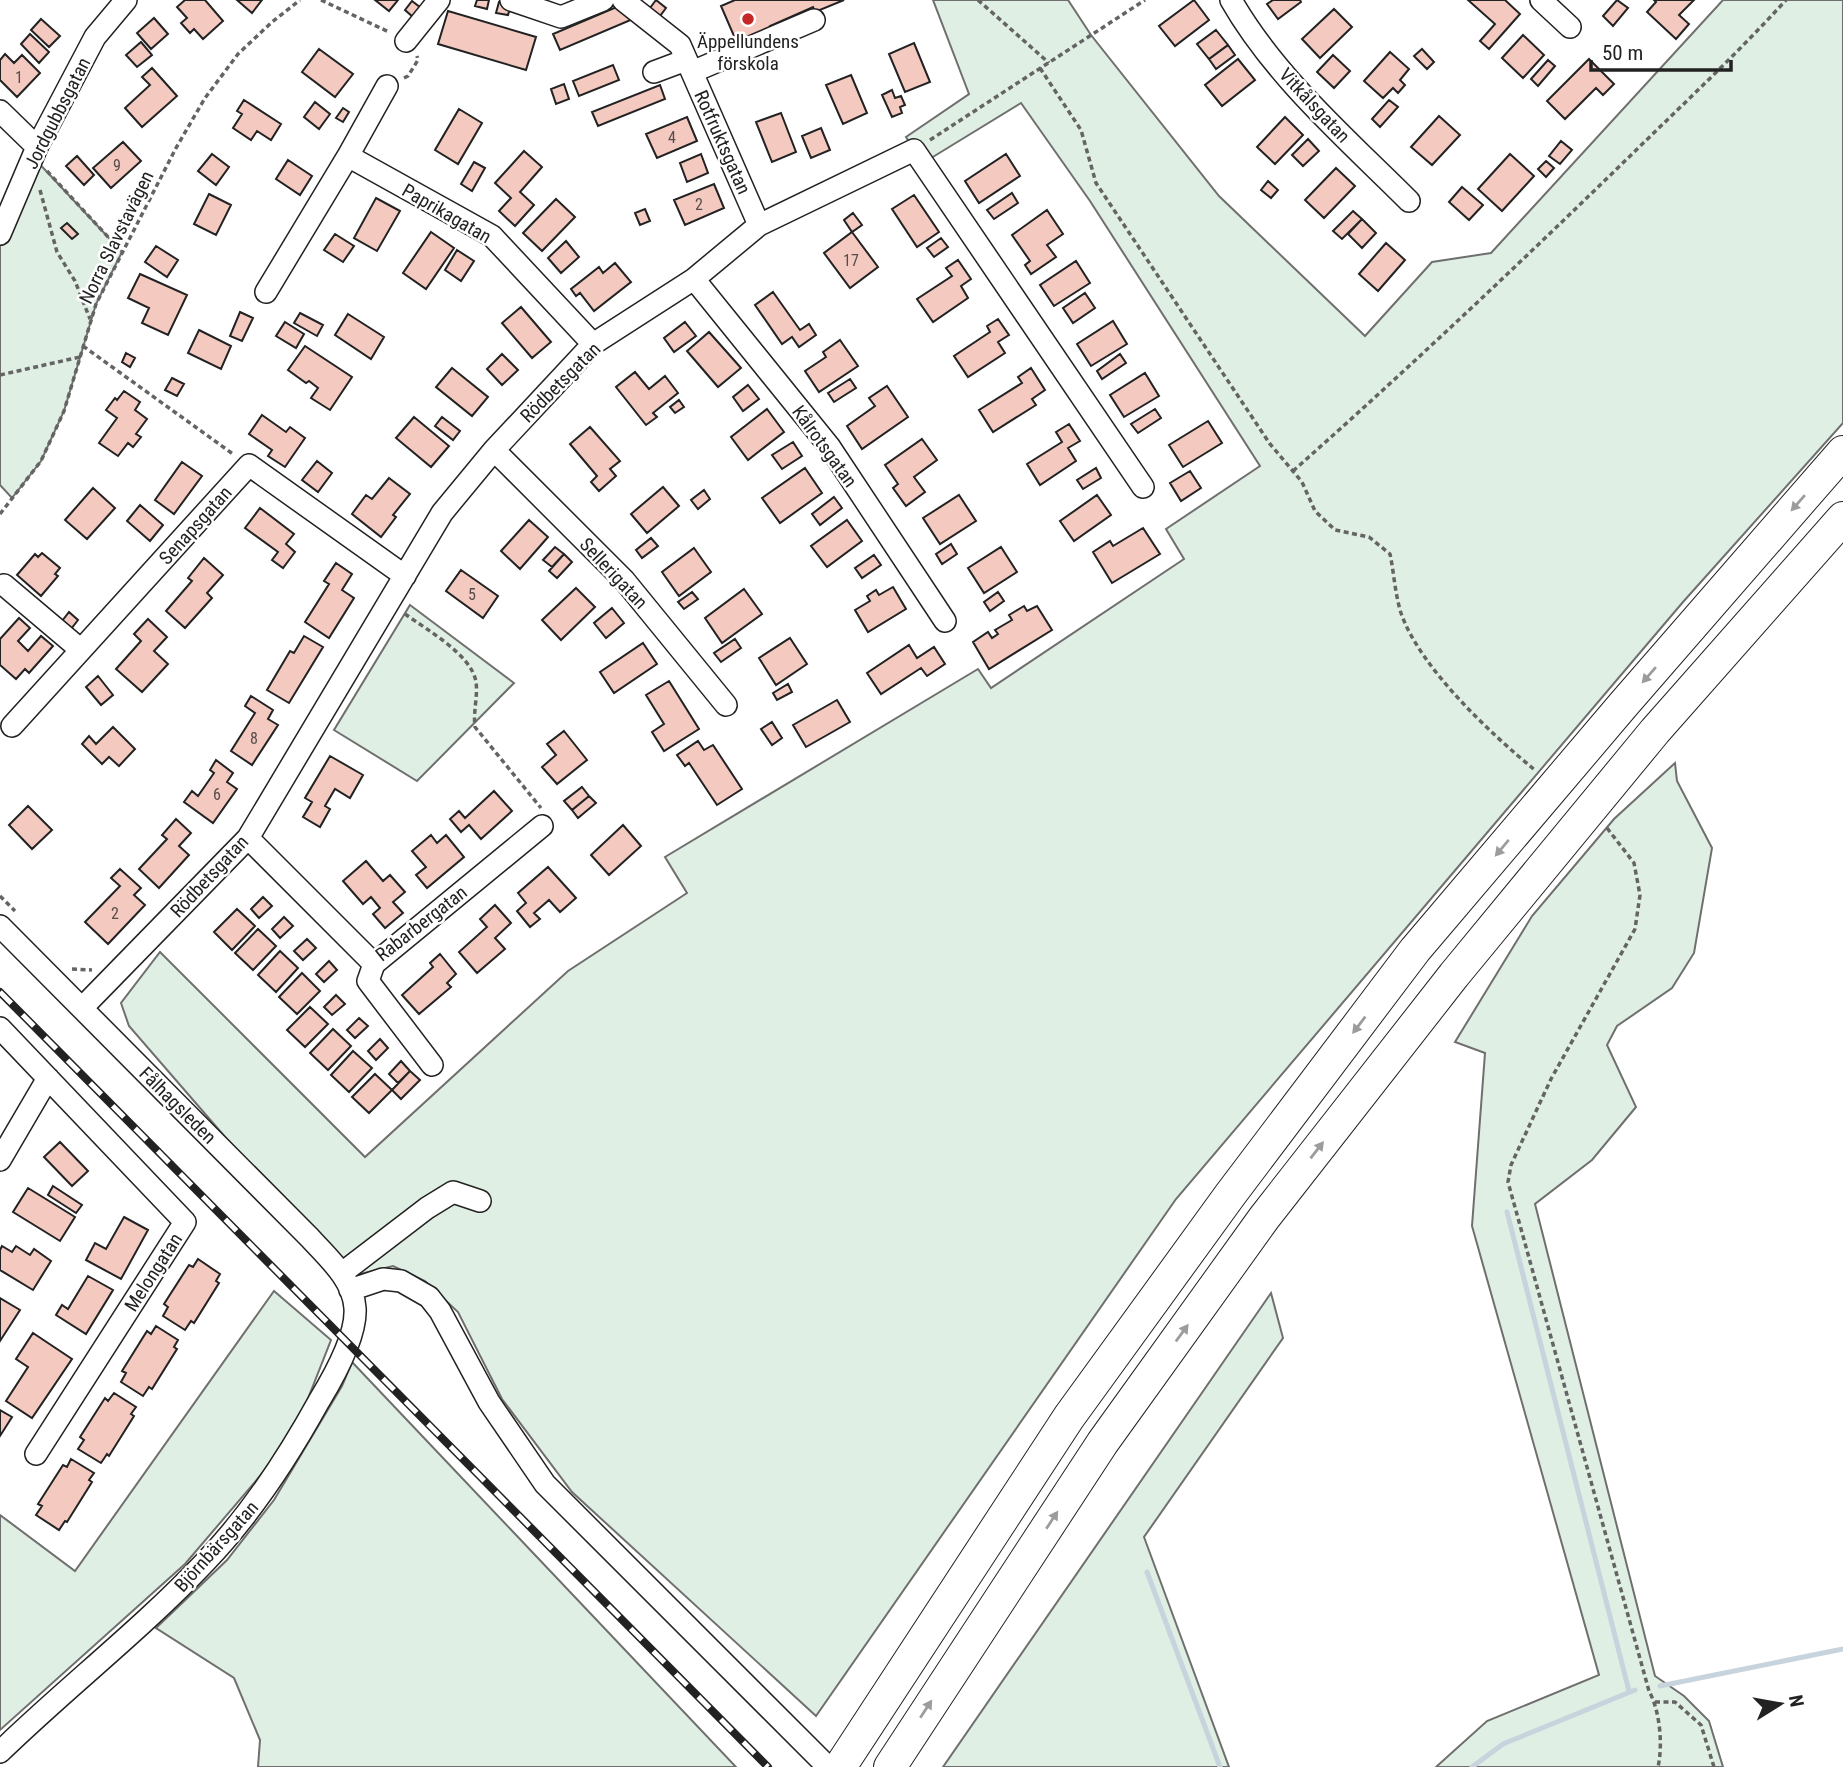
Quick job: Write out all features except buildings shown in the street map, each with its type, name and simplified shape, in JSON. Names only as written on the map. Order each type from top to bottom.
[{"type":"highway","points":[[840,1767],[1069,1417],[1230,1195],[1415,950],[1843,452]]},
{"type":"highway","points":[[890,1767],[1103,1442],[1264,1218],[1454,975],[1655,730],[1843,518]]},
{"type":"street","name":"Jordgubbsgatan","points":[[0,234],[34,154],[95,37],[126,0]]},
{"type":"street","points":[[406,41],[439,0]]},
{"type":"street","points":[[511,0],[561,17],[603,0]]},
{"type":"street","name":"Rotfruktsgatan","points":[[623,0],[644,26],[680,45],[759,225]]},
{"type":"street","name":"Vitkålsgatan","points":[[1231,0],[1280,68],[1409,201]]},
{"type":"street","points":[[1541,0],[1570,27]]},
{"type":"street","points":[[654,72],[689,66],[814,20]]},
{"type":"street","points":[[266,292],[387,86]]},
{"type":"street","points":[[0,111],[34,154]]},
{"type":"street","points":[[914,150],[1143,487]]},
{"type":"street","name":"Rödbetsgatan","points":[[82,1008],[248,838],[442,513],[494,450],[593,344],[694,279],[759,225],[914,150]]},
{"type":"street","name":"Paprikagatan","points":[[348,156],[492,236],[593,344]]},
{"type":"street","name":"Kålrotsgatan","points":[[694,279],[829,446],[945,621]]},
{"type":"street","name":"Sellerigatan","points":[[494,450],[624,580],[726,705]]},
{"type":"street","points":[[249,466],[405,576]]},
{"type":"street","name":"Senapsgatan","points":[[12,726],[249,466]]},
{"type":"street","points":[[4,585],[81,650]]},
{"type":"street","name":"Rabarbergatan","points":[[248,838],[374,964],[542,826]]},
{"type":"street","name":"Fålhagsleden","points":[[9,920],[82,1008],[346,1281]]},
{"type":"street","points":[[374,964],[368,981],[432,1065]]},
{"type":"street","name":"Melongatan","points":[[0,1028],[185,1222],[36,1454]]},
{"type":"street","points":[[0,1160],[48,1078]]},
{"type":"street","points":[[346,1281],[427,1208],[453,1192],[480,1201]]},
{"type":"street","points":[[346,1281],[401,1281],[429,1297],[440,1311],[489,1402],[545,1484],[828,1767]]},
{"type":"street","name":"Björnbärsgatan","points":[[0,1752],[186,1581],[228,1537],[271,1483],[329,1384],[347,1343],[354,1324],[355,1306],[346,1281]]},
{"type":"path","name":"Norra Slavstavägen","points":[[0,514],[41,461],[64,411],[96,304],[205,99],[238,54],[300,0]]},
{"type":"path","points":[[321,0],[415,47],[418,60],[408,76],[387,86]]},
{"type":"path","points":[[978,0],[1049,63]]},
{"type":"path","points":[[914,150],[1145,0]]},
{"type":"path","points":[[1293,471],[1407,369],[1564,220],[1786,0]]},
{"type":"path","points":[[1040,68],[1080,130],[1096,183],[1270,444],[1302,482],[1315,510],[1335,530],[1369,537],[1390,554],[1401,612],[1421,653],[1493,735],[1539,773]]},
{"type":"path","points":[[34,154],[122,251]]},
{"type":"path","points":[[34,154],[57,252],[77,285],[91,320]]},
{"type":"path","points":[[83,346],[249,466]]},
{"type":"path","points":[[0,376],[80,357]]},
{"type":"path","points":[[389,603],[460,655],[473,669],[476,685],[473,710],[475,727],[544,811],[542,826]]},
{"type":"path","points":[[1606,826],[1634,863],[1640,895],[1635,929],[1552,1079],[1511,1165],[1508,1182],[1654,1702],[1661,1755],[1658,1767]]},
{"type":"path","points":[[0,896],[9,920]]},
{"type":"path","points":[[64,960],[73,970],[119,970]]},
{"type":"path","points":[[1654,1702],[1675,1702],[1702,1724],[1714,1767]]},
{"type":"green space","points":[[933,0],[1068,0],[1091,35],[1219,196],[1365,336],[1432,262],[1491,253],[1723,0],[1843,0],[1843,423],[1683,602],[1176,1199],[816,1716],[572,1492],[502,1399],[458,1312],[425,1281],[393,1266],[356,1275],[226,1138],[129,1026],[121,1003],[160,952],[365,1157],[568,971],[687,893],[665,857],[978,669],[991,688],[1184,559],[1166,529],[1260,466],[1090,201],[1021,103],[923,163],[906,137],[969,94]]},
{"type":"green space","points":[[33,157],[122,252],[96,304],[64,411],[41,461],[12,498],[0,485],[0,234]]},
{"type":"green space","points":[[410,605],[514,683],[417,781],[334,730]]},
{"type":"green space","points":[[1675,763],[1677,781],[1712,848],[1694,953],[1672,988],[1617,1026],[1607,1045],[1636,1107],[1592,1160],[1535,1204],[1655,1676],[1684,1696],[1709,1721],[1723,1767],[1436,1767],[1487,1721],[1599,1675],[1472,1226],[1485,1053],[1455,1042],[1532,916],[1614,819]]},
{"type":"green space","points":[[274,1291],[331,1340],[305,1406],[266,1469],[185,1564],[0,1730],[0,1515],[75,1571]]},
{"type":"green space","points":[[1271,1293],[1283,1338],[1144,1537],[1229,1767],[943,1767]]},
{"type":"green space","points":[[352,1362],[736,1767],[258,1767],[260,1740],[234,1678],[156,1628],[227,1560],[274,1500],[342,1386]]},
{"type":"waterway","points":[[1507,1212],[1629,1691]]},
{"type":"waterway","points":[[1147,1572],[1220,1767]]},
{"type":"waterway","points":[[1660,1686],[1843,1649]]},
{"type":"waterway","points":[[1472,1767],[1503,1744],[1635,1690]]},
{"type":"railway","points":[[0,992],[768,1767]]},
{"type":"place","name":"Äppellundens förskola","points":[[748,19]]}]
